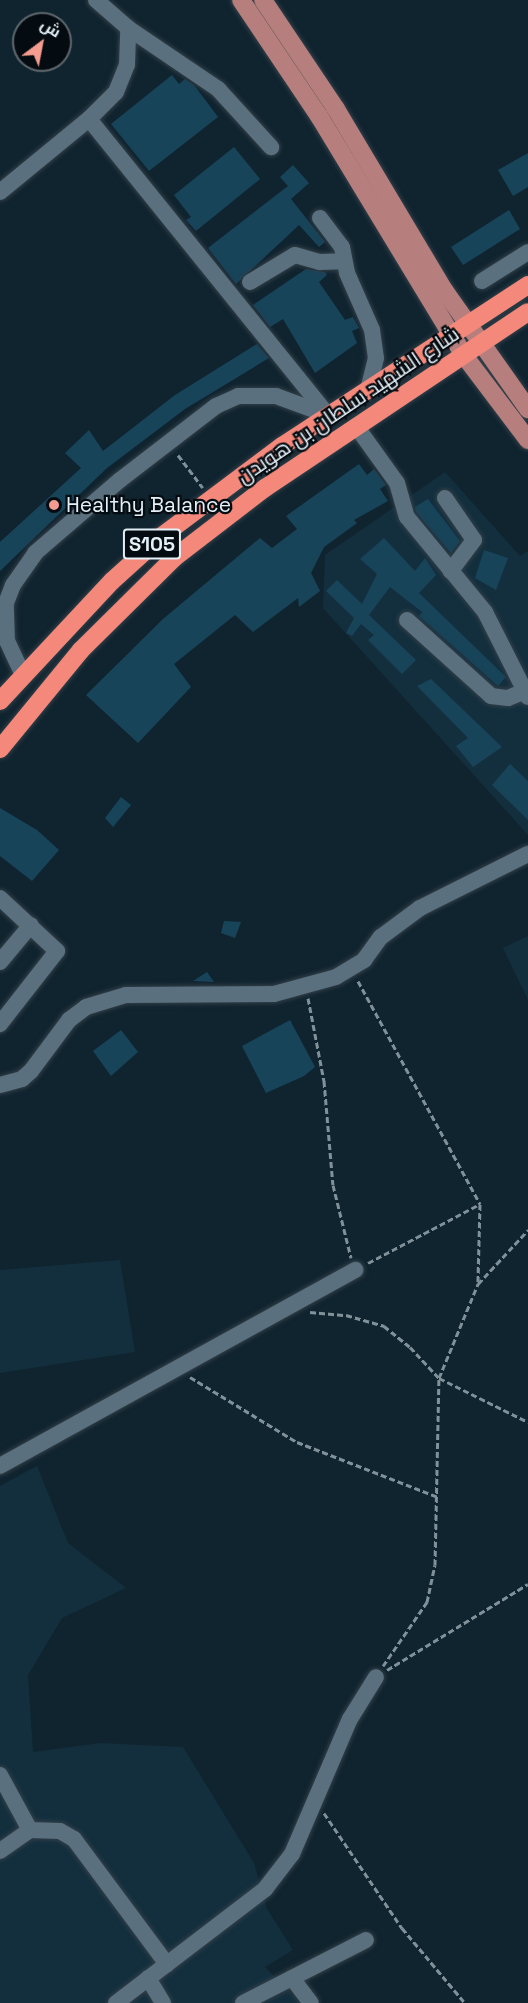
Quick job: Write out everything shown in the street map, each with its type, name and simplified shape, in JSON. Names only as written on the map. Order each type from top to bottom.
[{"type":"highway","name":"شارع الشهيد سلطان بن هويدن","points":[[0,701],[112,581],[162,536],[328,415],[528,285]]},
{"type":"highway","name":"شارع الشهيد سلطان بن هويدن","points":[[0,749],[81,650],[174,558],[265,488],[528,312]]},
{"type":"main road","points":[[241,0],[319,116],[451,336],[528,440]]},
{"type":"main road","points":[[264,0],[468,325],[528,409]]},
{"type":"street","points":[[96,0],[128,28],[218,89],[271,147]]},
{"type":"street","points":[[0,192],[107,103],[123,79],[128,28]]},
{"type":"street","points":[[89,119],[328,415]]},
{"type":"street","points":[[320,218],[340,243],[343,261],[375,342],[376,363],[369,387]]},
{"type":"street","points":[[482,281],[528,252]]},
{"type":"street","points":[[250,282],[295,255],[320,262],[343,261]]},
{"type":"street","points":[[23,675],[7,641],[4,622],[6,603],[22,569],[52,539],[216,406],[245,394],[276,396],[328,415]]},
{"type":"street","points":[[356,426],[397,483],[407,517],[485,612],[526,694],[508,698],[491,696],[407,620]]},
{"type":"street","points":[[445,498],[474,540],[451,571]]},
{"type":"street","points":[[0,663],[23,675]]},
{"type":"street","points":[[0,1085],[21,1079],[31,1071],[69,1020],[105,999],[162,993],[274,994],[336,977],[364,960],[381,937],[420,909],[528,854]]},
{"type":"street","points":[[0,898],[55,947],[56,956],[0,1024]]},
{"type":"street","points":[[0,962],[31,925]]},
{"type":"street","points":[[0,1466],[355,1270]]},
{"type":"street","points":[[116,2003],[265,1889],[292,1854],[317,1802],[350,1719],[376,1677]]},
{"type":"street","points":[[0,1775],[30,1830]]},
{"type":"street","points":[[0,1851],[30,1830],[60,1831],[74,1839],[167,1964]]},
{"type":"street","points":[[243,2003],[366,1940]]},
{"type":"street","points":[[148,1978],[163,2003]]},
{"type":"street","points":[[292,1978],[311,2003]]},
{"type":"path","points":[[169,443],[211,499]]},
{"type":"path","points":[[351,968],[480,1203],[478,1284],[440,1378],[435,1565],[427,1602],[376,1677]]},
{"type":"path","points":[[305,985],[324,1081],[333,1185],[355,1270],[480,1203]]},
{"type":"path","points":[[478,1284],[528,1230]]},
{"type":"path","points":[[279,1311],[346,1315],[384,1326],[410,1347],[440,1378],[528,1422]]},
{"type":"path","points":[[178,1369],[297,1442],[438,1497]]},
{"type":"path","points":[[376,1677],[528,1584]]},
{"type":"path","points":[[317,1802],[402,1928],[465,2003]]},
{"type":"shaded area","points":[[445,472],[520,556],[528,551],[528,835],[323,608],[325,555]]},
{"type":"shaded area","points":[[528,936],[528,1000],[503,948]]},
{"type":"shaded area","points":[[120,1260],[135,1352],[0,1373],[0,1270]]},
{"type":"shaded area","points":[[37,1466],[68,1543],[126,1588],[62,1618],[28,1675],[33,1752],[100,1743],[183,1747],[254,1863],[267,1909],[293,1950],[265,1967],[301,2003],[0,2003],[0,1486]]},
{"type":"building","points":[[172,75],[179,84],[185,79],[194,85],[218,117],[149,171],[111,124]]},
{"type":"building","points":[[234,147],[260,179],[196,231],[186,220],[191,217],[174,195]]},
{"type":"building","points":[[528,153],[528,187],[513,196],[498,170]]},
{"type":"building","points":[[293,165],[309,183],[291,199],[325,242],[319,247],[299,225],[236,284],[208,248],[288,186],[280,177]]},
{"type":"building","points":[[509,210],[520,229],[463,265],[451,247]]},
{"type":"building","points":[[306,269],[325,272],[327,275],[319,282],[345,320],[353,317],[359,328],[352,331],[357,343],[315,373],[283,319],[270,327],[253,305]]},
{"type":"building","points":[[257,344],[269,358],[185,409],[107,468],[0,571],[0,542],[81,468],[65,453],[89,430],[103,451],[175,395]]},
{"type":"building","points":[[359,464],[367,475],[374,469],[386,485],[380,489],[388,501],[354,520],[357,523],[324,547],[311,573],[320,591],[299,607],[298,598],[253,632],[235,615],[174,664],[191,687],[138,743],[86,695],[163,619],[260,538],[272,548],[297,529],[286,516]]},
{"type":"building","points":[[428,499],[460,541],[451,553],[416,512],[415,507]]},
{"type":"building","points":[[384,538],[415,571],[425,558],[436,575],[419,593],[506,677],[498,686],[419,616],[422,612],[390,587],[369,615],[416,660],[402,674],[368,640],[374,635],[361,624],[352,636],[346,633],[354,618],[326,591],[337,580],[362,604],[377,574],[360,559]]},
{"type":"building","points":[[484,550],[508,558],[496,590],[475,578]]},
{"type":"building","points":[[431,679],[502,747],[473,767],[456,746],[468,738],[417,686]]},
{"type":"building","points":[[510,764],[528,781],[528,820],[492,785]]},
{"type":"building","points":[[121,797],[131,805],[113,827],[105,818]]},
{"type":"building","points":[[0,808],[37,830],[59,850],[32,881],[0,856]]},
{"type":"building","points":[[224,921],[241,922],[235,938],[221,933]]},
{"type":"building","points":[[207,972],[214,982],[193,981]]},
{"type":"building","points":[[290,1020],[315,1067],[304,1076],[266,1093],[242,1046]]},
{"type":"building","points":[[121,1030],[138,1052],[111,1076],[93,1051]]},
{"type":"place","name":"Healthy Balance","points":[[54,505]]}]
